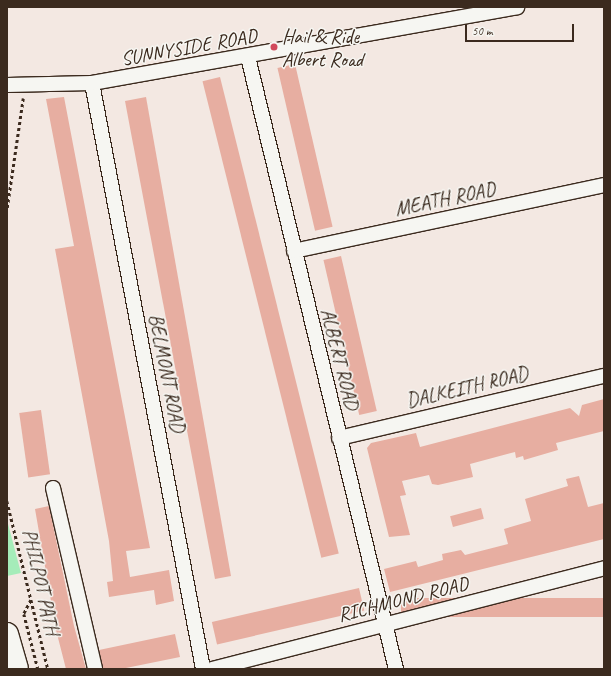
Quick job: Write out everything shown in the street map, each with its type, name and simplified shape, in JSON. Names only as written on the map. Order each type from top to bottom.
[{"type":"main road","points":[[7,634],[17,669]]},
{"type":"street","name":"SUNNYSIDE ROAD","points":[[7,86],[92,84],[518,7]]},
{"type":"street","name":"ALBERT ROAD","points":[[248,57],[396,669]]},
{"type":"street","name":"BELMONT ROAD","points":[[92,84],[203,669]]},
{"type":"street","name":"MEATH ROAD","points":[[294,251],[604,185]]},
{"type":"street","name":"DALKEITH ROAD","points":[[339,438],[604,376]]},
{"type":"street","points":[[53,488],[95,669]]},
{"type":"street","name":"RICHMOND ROAD","points":[[212,669],[385,623],[604,568]]},
{"type":"path","points":[[7,208],[23,98]]},
{"type":"path","name":"PHILPOT PATH","points":[[7,501],[48,669]]},
{"type":"path","points":[[31,599],[24,614],[38,669]]},
{"type":"green space","points":[[7,520],[21,573],[7,576]]},
{"type":"building","points":[[295,64],[333,227],[315,231],[277,68]]},
{"type":"building","points":[[220,77],[339,553],[321,558],[203,81]]},
{"type":"building","points":[[64,97],[150,548],[126,551],[130,577],[169,570],[174,601],[156,605],[154,590],[109,597],[107,582],[113,581],[109,541],[55,249],[74,246],[46,99]]},
{"type":"building","points":[[146,97],[231,576],[215,579],[125,101]]},
{"type":"building","points":[[341,256],[377,411],[359,415],[323,260]]},
{"type":"building","points":[[604,399],[604,431],[556,443],[558,450],[524,460],[523,456],[516,458],[515,452],[470,464],[473,477],[438,485],[432,484],[429,475],[402,481],[406,495],[400,496],[410,535],[389,537],[367,448],[371,443],[416,433],[420,447],[570,408],[579,416],[582,405]]},
{"type":"building","points":[[41,410],[50,474],[28,477],[19,413]]},
{"type":"building","points":[[579,476],[588,507],[604,503],[604,539],[390,592],[384,569],[416,561],[418,567],[443,560],[442,554],[461,550],[465,555],[508,544],[504,529],[531,521],[525,499],[568,486],[566,479]]},
{"type":"building","points":[[49,506],[74,626],[86,669],[66,669],[56,630],[35,509]]},
{"type":"building","points":[[481,508],[484,519],[453,527],[450,516]]},
{"type":"building","points":[[359,588],[364,610],[217,644],[212,622]]},
{"type":"building","points":[[401,598],[604,598],[604,617],[401,617]]},
{"type":"building","points":[[175,634],[180,657],[121,669],[103,669],[99,650]]},
{"type":"place","name":"Hail & Ride Albert Road","points":[[274,47]]}]
